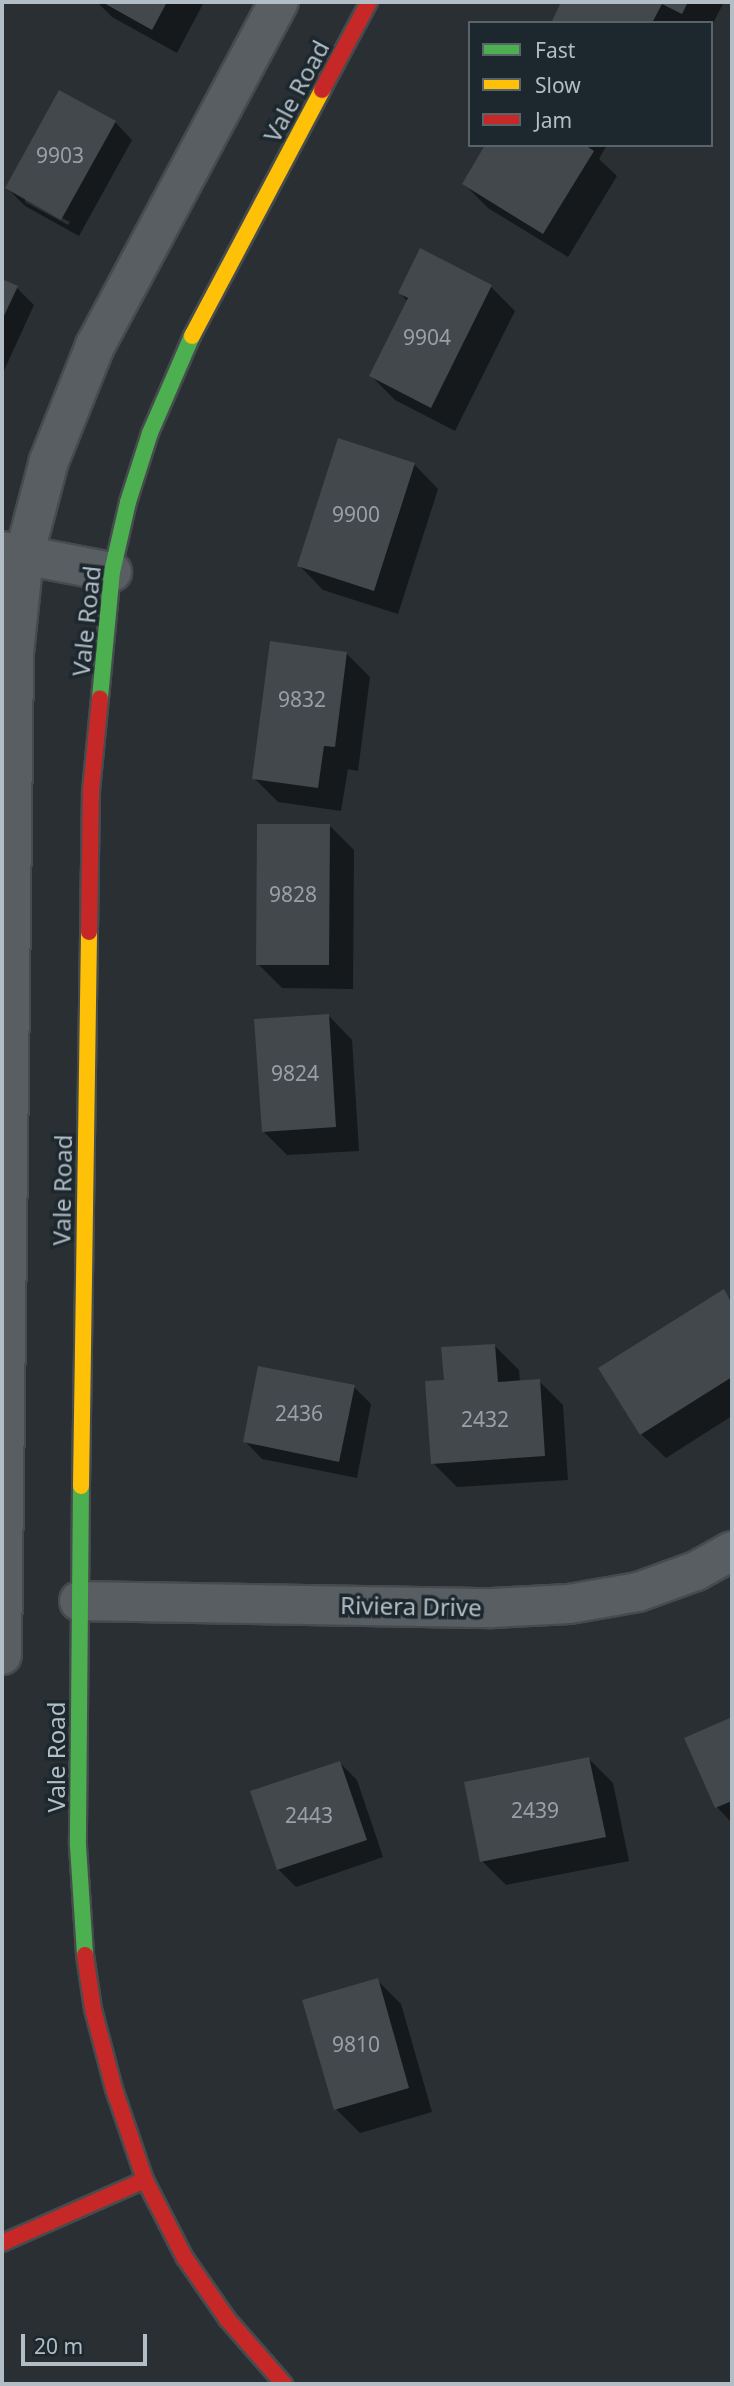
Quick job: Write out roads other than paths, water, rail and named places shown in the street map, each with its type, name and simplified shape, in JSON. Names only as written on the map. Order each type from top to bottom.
[{"type":"main road","name":"Vale Road","points":[[284,2384],[228,2320],[185,2258],[145,2180],[114,2090],[93,2008],[82,1930],[78,1846],[79,1601],[91,792],[112,572],[128,502],[150,433],[179,360],[369,2]]},
{"type":"main road","points":[[2,2243],[145,2180]]},
{"type":"street","points":[[2,1655],[13,553],[95,346],[279,2]]},
{"type":"street","points":[[13,553],[112,572]]},
{"type":"street","name":"Riviera Drive","points":[[79,1601],[492,1608],[569,1604],[638,1592],[696,1571],[732,1551]]}]
